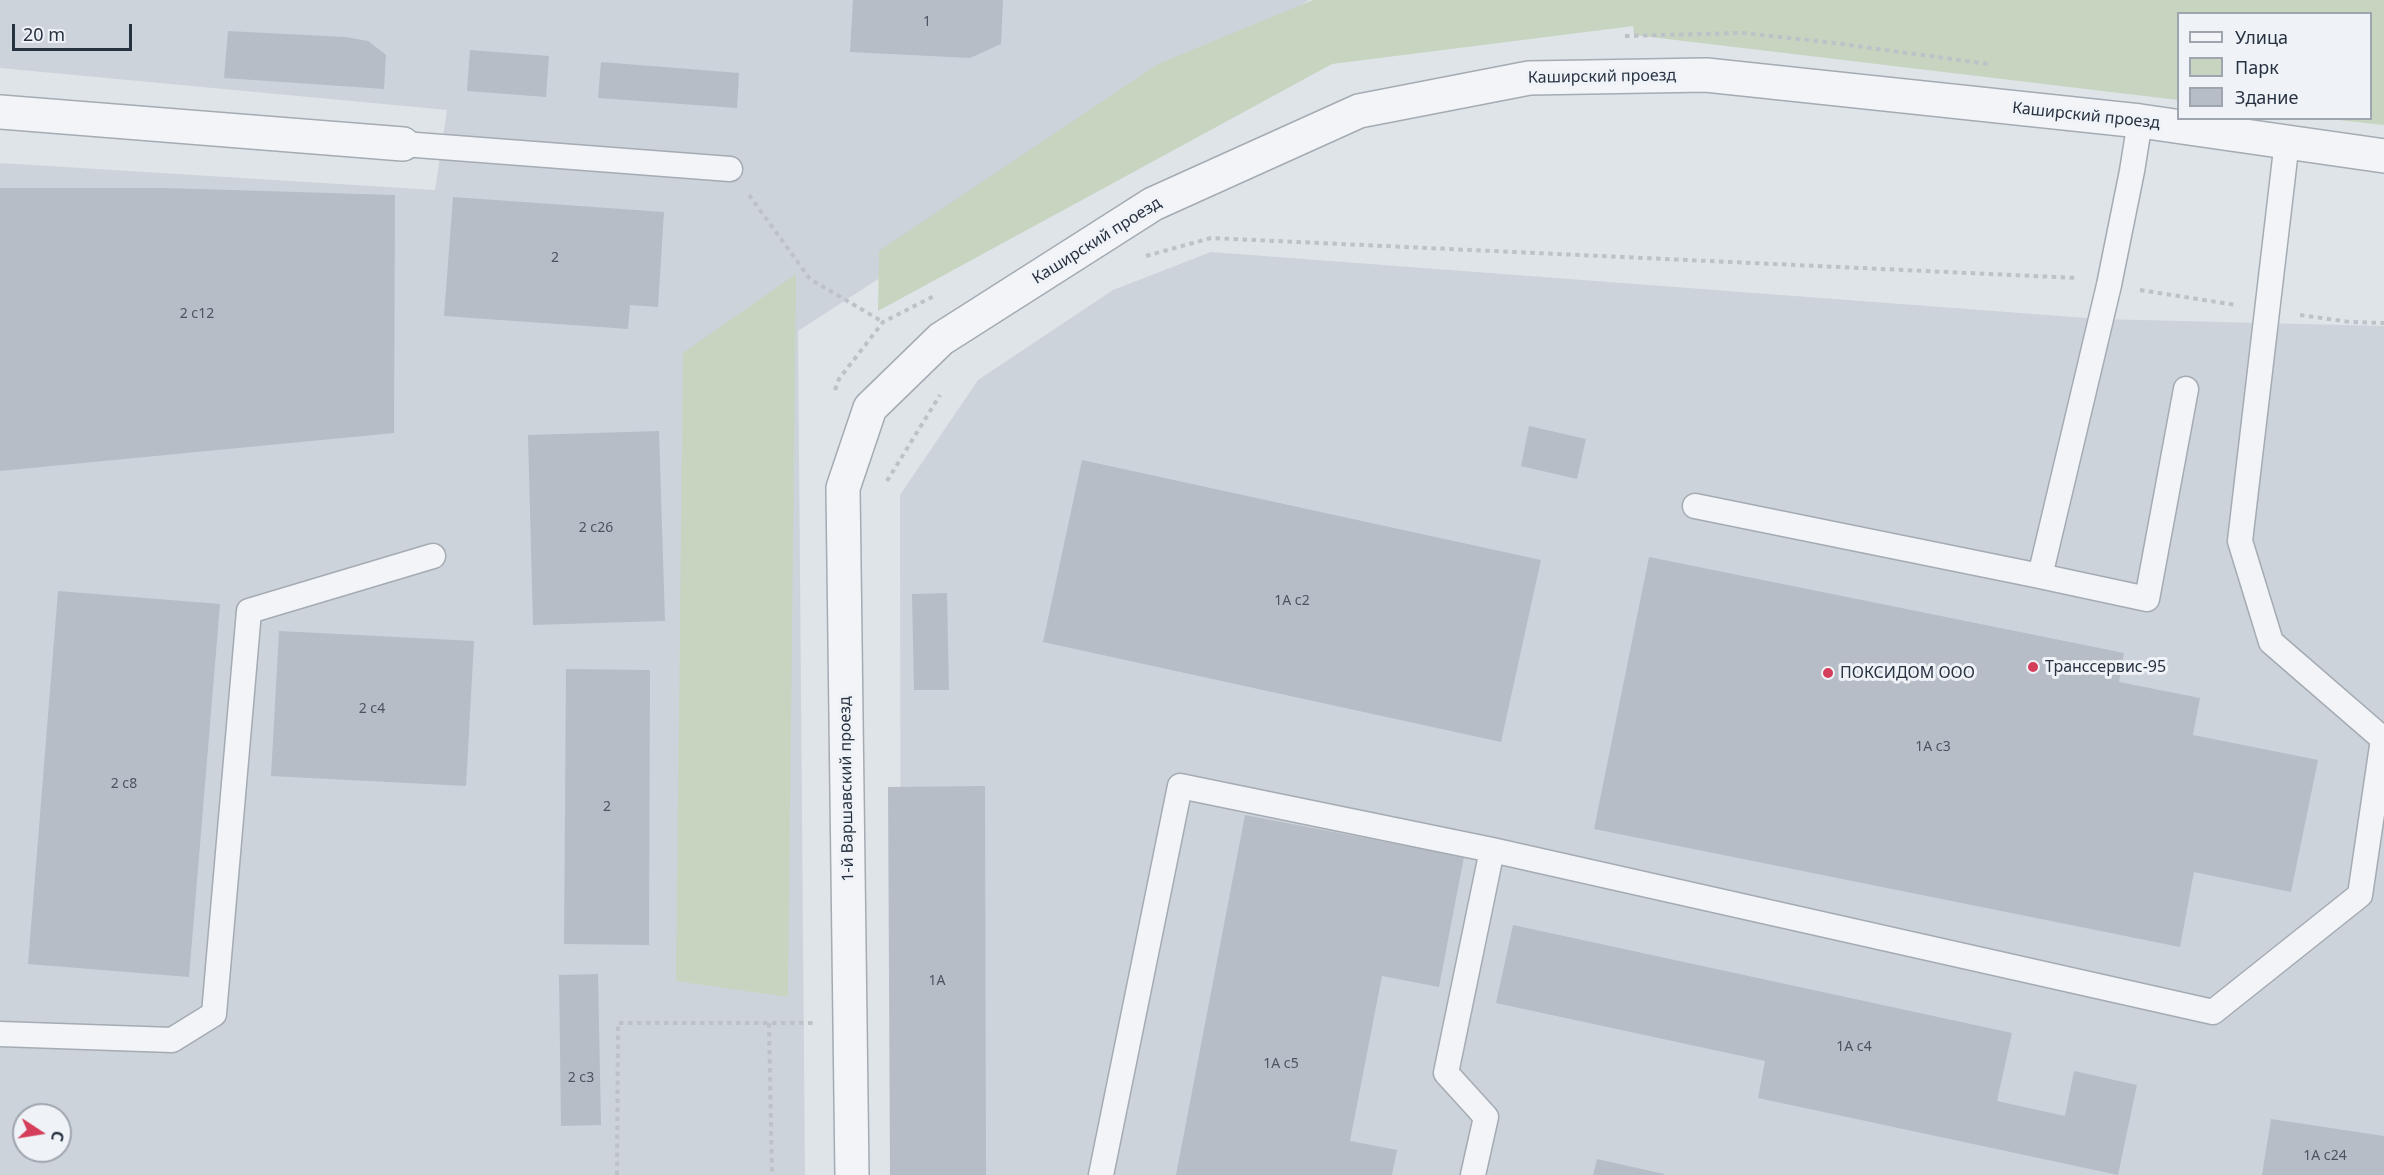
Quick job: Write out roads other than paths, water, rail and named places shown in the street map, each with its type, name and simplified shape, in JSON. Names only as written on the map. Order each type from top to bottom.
[{"type":"street","name":"Каширский проезд","points":[[870,408],[941,339],[1153,204],[1359,111],[1529,78],[1706,75],[2140,121],[2384,156]]},
{"type":"street","points":[[0,112],[403,144]]},
{"type":"street","name":"1-й Варшавский проезд","points":[[852,1175],[843,488],[870,408]]},
{"type":"lane","points":[[2040,576],[2109,285],[2133,171],[2140,121]]},
{"type":"lane","points":[[1101,1175],[1180,786],[1492,850],[2213,1012],[2361,895],[2383,739],[2271,642],[2240,541],[2287,141]]},
{"type":"lane","points":[[403,144],[730,169]]},
{"type":"lane","points":[[1695,506],[2147,599],[2186,389]]},
{"type":"lane","points":[[0,1034],[172,1040],[214,1014],[249,611],[432,556]]},
{"type":"lane","points":[[1473,1175],[1486,1117],[1446,1073],[1492,850]]},
{"type":"place","name":"Транссервис-95","points":[[2033,667]]},
{"type":"place","name":"ПОКСИДОМ ООО","points":[[1828,673]]}]
